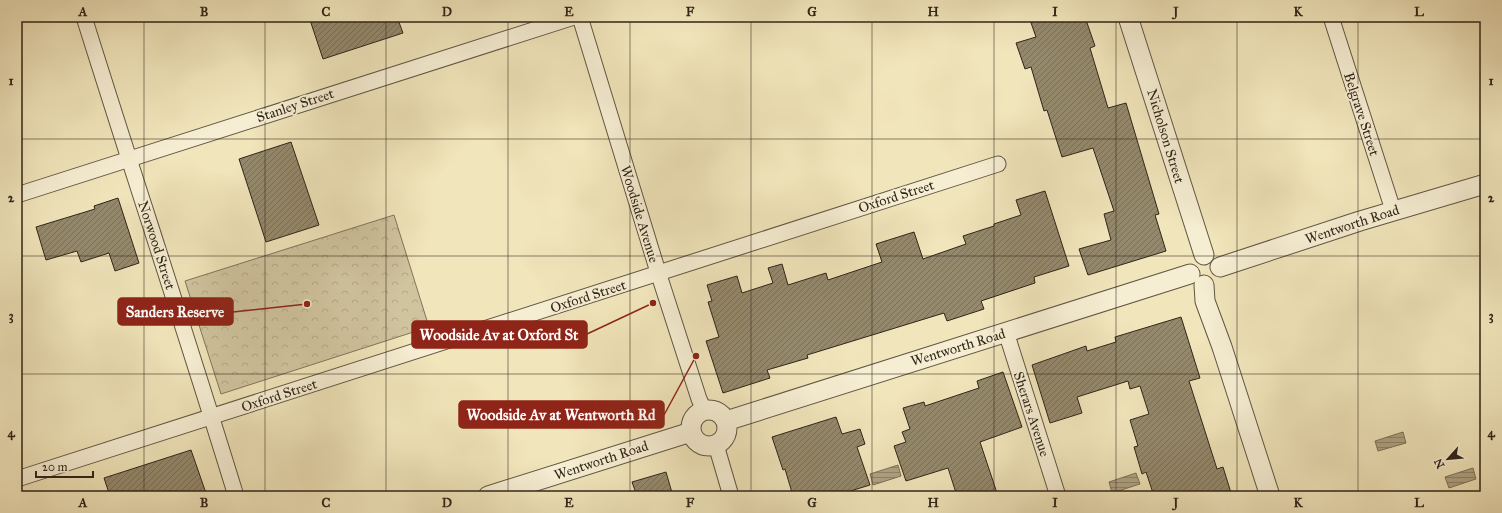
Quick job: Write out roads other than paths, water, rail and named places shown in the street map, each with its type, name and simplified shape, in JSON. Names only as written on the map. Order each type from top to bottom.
[{"type":"street","name":"Norwood Street","points":[[84,17],[128,158],[171,286],[236,496]]},
{"type":"street","name":"Stanley Street","points":[[17,195],[128,158],[574,17]]},
{"type":"street","name":"Woodside Avenue","points":[[580,17],[658,272],[699,399],[704,410]]},
{"type":"street","name":"Nicholson Street","points":[[1128,17],[1204,255]]},
{"type":"street","name":"Belgrave Street","points":[[1331,17],[1393,210]]},
{"type":"street","name":"Oxford Street","points":[[17,479],[429,348],[658,272],[998,164]]},
{"type":"street","name":"Wentworth Road","points":[[1220,267],[1393,210],[1485,184]]},
{"type":"street","points":[[1197,279],[1210,284],[1218,278],[1220,267],[1214,258],[1204,255],[1194,259],[1192,263],[1197,279],[1222,347],[1270,496]]},
{"type":"street","name":"Wentworth Road","points":[[726,421],[1006,332],[1197,279]]},
{"type":"street","name":"Sherars Avenue","points":[[1006,332],[1058,496]]},
{"type":"street","points":[[704,410],[715,410],[724,416],[726,421],[727,432],[725,438],[716,445],[703,445],[691,432],[692,421],[695,416],[704,410]]},
{"type":"street","name":"Wentworth Road","points":[[488,496],[691,432]]},
{"type":"street","points":[[716,445],[731,496]]},
{"type":"place","name":"Woodside Av at Oxford St","points":[[653,303]]},
{"type":"place","name":"Sanders Reserve","points":[[307,304]]},
{"type":"place","name":"Woodside Av at Wentworth Rd","points":[[696,356]]}]
